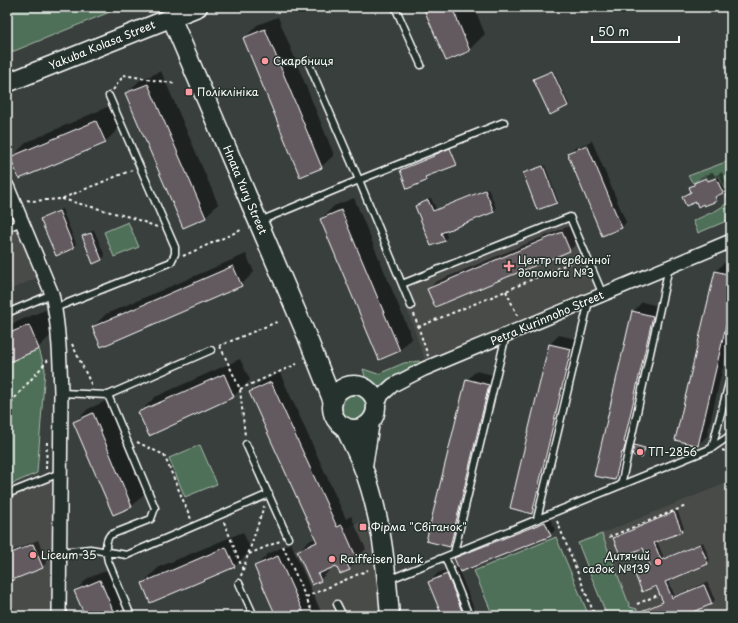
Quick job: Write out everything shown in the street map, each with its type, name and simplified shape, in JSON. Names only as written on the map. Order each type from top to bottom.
[{"type":"street","name":"Yakuba Kolasa Street","points":[[7,83],[193,8]]},
{"type":"street","name":"Hnata Yury Street","points":[[171,17],[319,364],[333,402]]},
{"type":"street","points":[[9,192],[52,294],[55,308],[61,393],[59,616]]},
{"type":"street","name":"Petra Kurinnoho Street","points":[[373,416],[382,395],[393,385],[424,369],[731,241]]},
{"type":"street","points":[[319,364],[354,385],[368,390],[372,395],[375,402],[363,466]]},
{"type":"street","points":[[354,385],[347,386],[336,395],[332,409],[334,416],[338,422],[350,429],[358,429],[364,426],[373,416]]},
{"type":"street","points":[[344,426],[363,466],[378,520],[387,581],[390,616]]},
{"type":"lane","points":[[395,7],[421,65]]},
{"type":"lane","points":[[308,62],[411,306]]},
{"type":"lane","points":[[55,308],[171,261],[175,254],[175,247],[169,232],[109,96]]},
{"type":"lane","points":[[259,222],[504,122]]},
{"type":"lane","points":[[402,284],[570,217],[603,295]]},
{"type":"lane","points":[[7,228],[22,222]]},
{"type":"lane","points":[[621,485],[669,267]]},
{"type":"lane","points":[[7,313],[52,294]]},
{"type":"lane","points":[[537,519],[589,301]]},
{"type":"lane","points":[[454,553],[506,335]]},
{"type":"lane","points":[[61,393],[108,395],[211,350]]},
{"type":"lane","points":[[712,448],[731,374]]},
{"type":"lane","points":[[108,395],[155,508],[151,519],[110,536],[106,540],[108,561],[131,616]]},
{"type":"lane","points":[[387,581],[712,448],[731,435]]},
{"type":"lane","points":[[246,444],[288,538]]},
{"type":"lane","points":[[7,494],[60,473]]},
{"type":"lane","points":[[60,552],[90,549],[127,555],[269,494]]},
{"type":"lane","points":[[445,557],[469,616]]},
{"type":"lane","points":[[239,583],[254,616]]},
{"type":"lane","points":[[337,604],[343,616]]},
{"type":"path","points":[[109,96],[124,75],[176,84]]},
{"type":"path","points":[[9,192],[32,201],[61,199],[140,166]]},
{"type":"path","points":[[61,199],[133,218],[169,232]]},
{"type":"path","points":[[171,261],[241,230]]},
{"type":"path","points":[[418,327],[506,292],[586,256]]},
{"type":"path","points":[[506,292],[518,317]]},
{"type":"path","points":[[411,306],[428,356]]},
{"type":"path","points":[[211,350],[279,321]]},
{"type":"path","points":[[72,344],[96,394]]},
{"type":"path","points":[[220,346],[240,389],[246,444]]},
{"type":"path","points":[[7,407],[59,348]]},
{"type":"path","points":[[240,389],[297,364]]},
{"type":"path","points":[[125,436],[164,455],[194,526]]},
{"type":"path","points":[[239,583],[269,494]]},
{"type":"path","points":[[609,537],[686,506]]},
{"type":"path","points":[[553,513],[595,616]]},
{"type":"path","points":[[221,514],[243,571]]},
{"type":"path","points":[[249,555],[288,538]]},
{"type":"path","points":[[281,541],[314,616]]},
{"type":"path","points":[[306,597],[368,570]]},
{"type":"path","points":[[637,604],[660,594]]},
{"type":"shaded area","points":[[7,171],[51,272],[7,291]]},
{"type":"shaded area","points":[[565,214],[598,290],[426,363],[397,281]]},
{"type":"shaded area","name":"Liceum 35","points":[[60,473],[58,616],[7,616],[7,494]]},
{"type":"shaded area","name":"Дитячий садок №139","points":[[724,484],[731,502],[731,616],[607,616],[578,543]]},
{"type":"shaded area","points":[[365,520],[376,568],[381,616],[321,616],[293,550]]},
{"type":"green space","points":[[7,7],[122,7],[7,54]]},
{"type":"green space","points":[[731,160],[731,219],[698,233],[693,221],[717,210],[729,202],[719,176],[709,180],[706,176],[693,183],[688,176]]},
{"type":"green space","points":[[128,222],[139,247],[114,257],[104,232]]},
{"type":"green space","points":[[39,349],[45,369],[37,473],[7,486],[7,363]]},
{"type":"green space","points":[[419,361],[424,368],[376,400],[368,388],[363,369],[378,374],[404,363]]},
{"type":"green space","points":[[354,395],[363,398],[366,407],[363,416],[354,419],[345,416],[342,407],[345,398]]},
{"type":"green space","points":[[200,445],[217,484],[185,497],[169,458]]},
{"type":"green space","points":[[602,534],[630,607],[637,609],[636,614],[628,613],[621,616],[607,616],[578,543]]},
{"type":"green space","points":[[556,537],[589,616],[493,616],[474,571]]},
{"type":"building","points":[[423,7],[452,7],[470,51],[446,61]]},
{"type":"building","points":[[265,29],[322,168],[300,177],[243,38]]},
{"type":"building","points":[[552,71],[568,106],[550,115],[533,79]]},
{"type":"building","points":[[148,84],[206,218],[183,228],[125,93]]},
{"type":"building","points":[[96,121],[106,143],[19,179],[10,157]]},
{"type":"building","points":[[587,145],[622,228],[602,236],[567,153]]},
{"type":"building","points":[[450,148],[457,165],[425,177],[426,181],[407,189],[400,170]]},
{"type":"building","points":[[543,166],[557,203],[537,210],[523,173]]},
{"type":"building","points":[[706,178],[708,181],[716,178],[723,193],[715,197],[717,201],[704,206],[703,204],[698,207],[696,202],[686,206],[682,197],[691,192],[689,187]]},
{"type":"building","points":[[485,190],[494,212],[441,233],[445,241],[431,246],[415,206],[428,200],[433,211]]},
{"type":"building","points":[[341,210],[400,351],[379,360],[320,219]]},
{"type":"building","points":[[59,211],[74,248],[56,256],[40,219]]},
{"type":"building","name":"Центр первинної допомоги №3","points":[[562,232],[570,251],[435,307],[427,289]]},
{"type":"building","points":[[91,233],[102,260],[93,264],[82,236]]},
{"type":"building","points":[[233,266],[242,286],[101,347],[92,327]]},
{"type":"building","points":[[715,271],[731,275],[731,304],[698,446],[675,440]]},
{"type":"building","points":[[632,311],[653,316],[624,442],[626,443],[623,453],[622,452],[615,480],[594,476]]},
{"type":"building","points":[[29,325],[39,349],[7,363],[7,334]]},
{"type":"building","points":[[549,344],[571,349],[532,514],[510,508]]},
{"type":"building","points":[[224,374],[234,397],[149,436],[138,412]]},
{"type":"building","points":[[466,379],[489,385],[450,547],[426,541]]},
{"type":"building","points":[[271,382],[337,527],[342,525],[357,559],[347,564],[350,570],[340,574],[336,566],[318,574],[321,581],[312,585],[297,551],[317,542],[249,392]]},
{"type":"building","points":[[93,413],[132,507],[113,515],[73,422]]},
{"type":"building","name":"ТП-2856","points":[[634,445],[645,448],[642,458],[632,455]]},
{"type":"building","points":[[674,512],[682,532],[654,543],[661,560],[700,544],[708,564],[665,582],[672,598],[704,585],[712,604],[683,616],[630,616],[663,602],[656,586],[642,592],[634,572],[650,565],[643,548],[621,557],[613,538]]},
{"type":"building","points":[[545,522],[551,536],[460,572],[454,558]]},
{"type":"building","points":[[33,544],[43,568],[7,582],[7,555]]},
{"type":"building","points":[[226,547],[235,567],[150,603],[142,583]]},
{"type":"building","points":[[278,556],[305,616],[276,616],[254,566]]},
{"type":"building","points":[[447,574],[464,616],[442,616],[428,582]]},
{"type":"building","points":[[100,580],[115,616],[85,616],[74,591]]},
{"type":"place","name":"Скарбниця","points":[[265,61]]},
{"type":"place","name":"Поліклініка","points":[[189,92]]},
{"type":"place","name":"Центр первинної допомоги №3","points":[[509,266]]},
{"type":"place","name":"ТП-2856","points":[[640,452]]},
{"type":"place","name":"Фірма \"Світанок\"","points":[[363,527]]},
{"type":"place","name":"Liceum 35","points":[[33,555]]},
{"type":"place","name":"Raiffeisen Bank","points":[[332,559]]},
{"type":"place","name":"Дитячий садок №139","points":[[658,562]]}]
